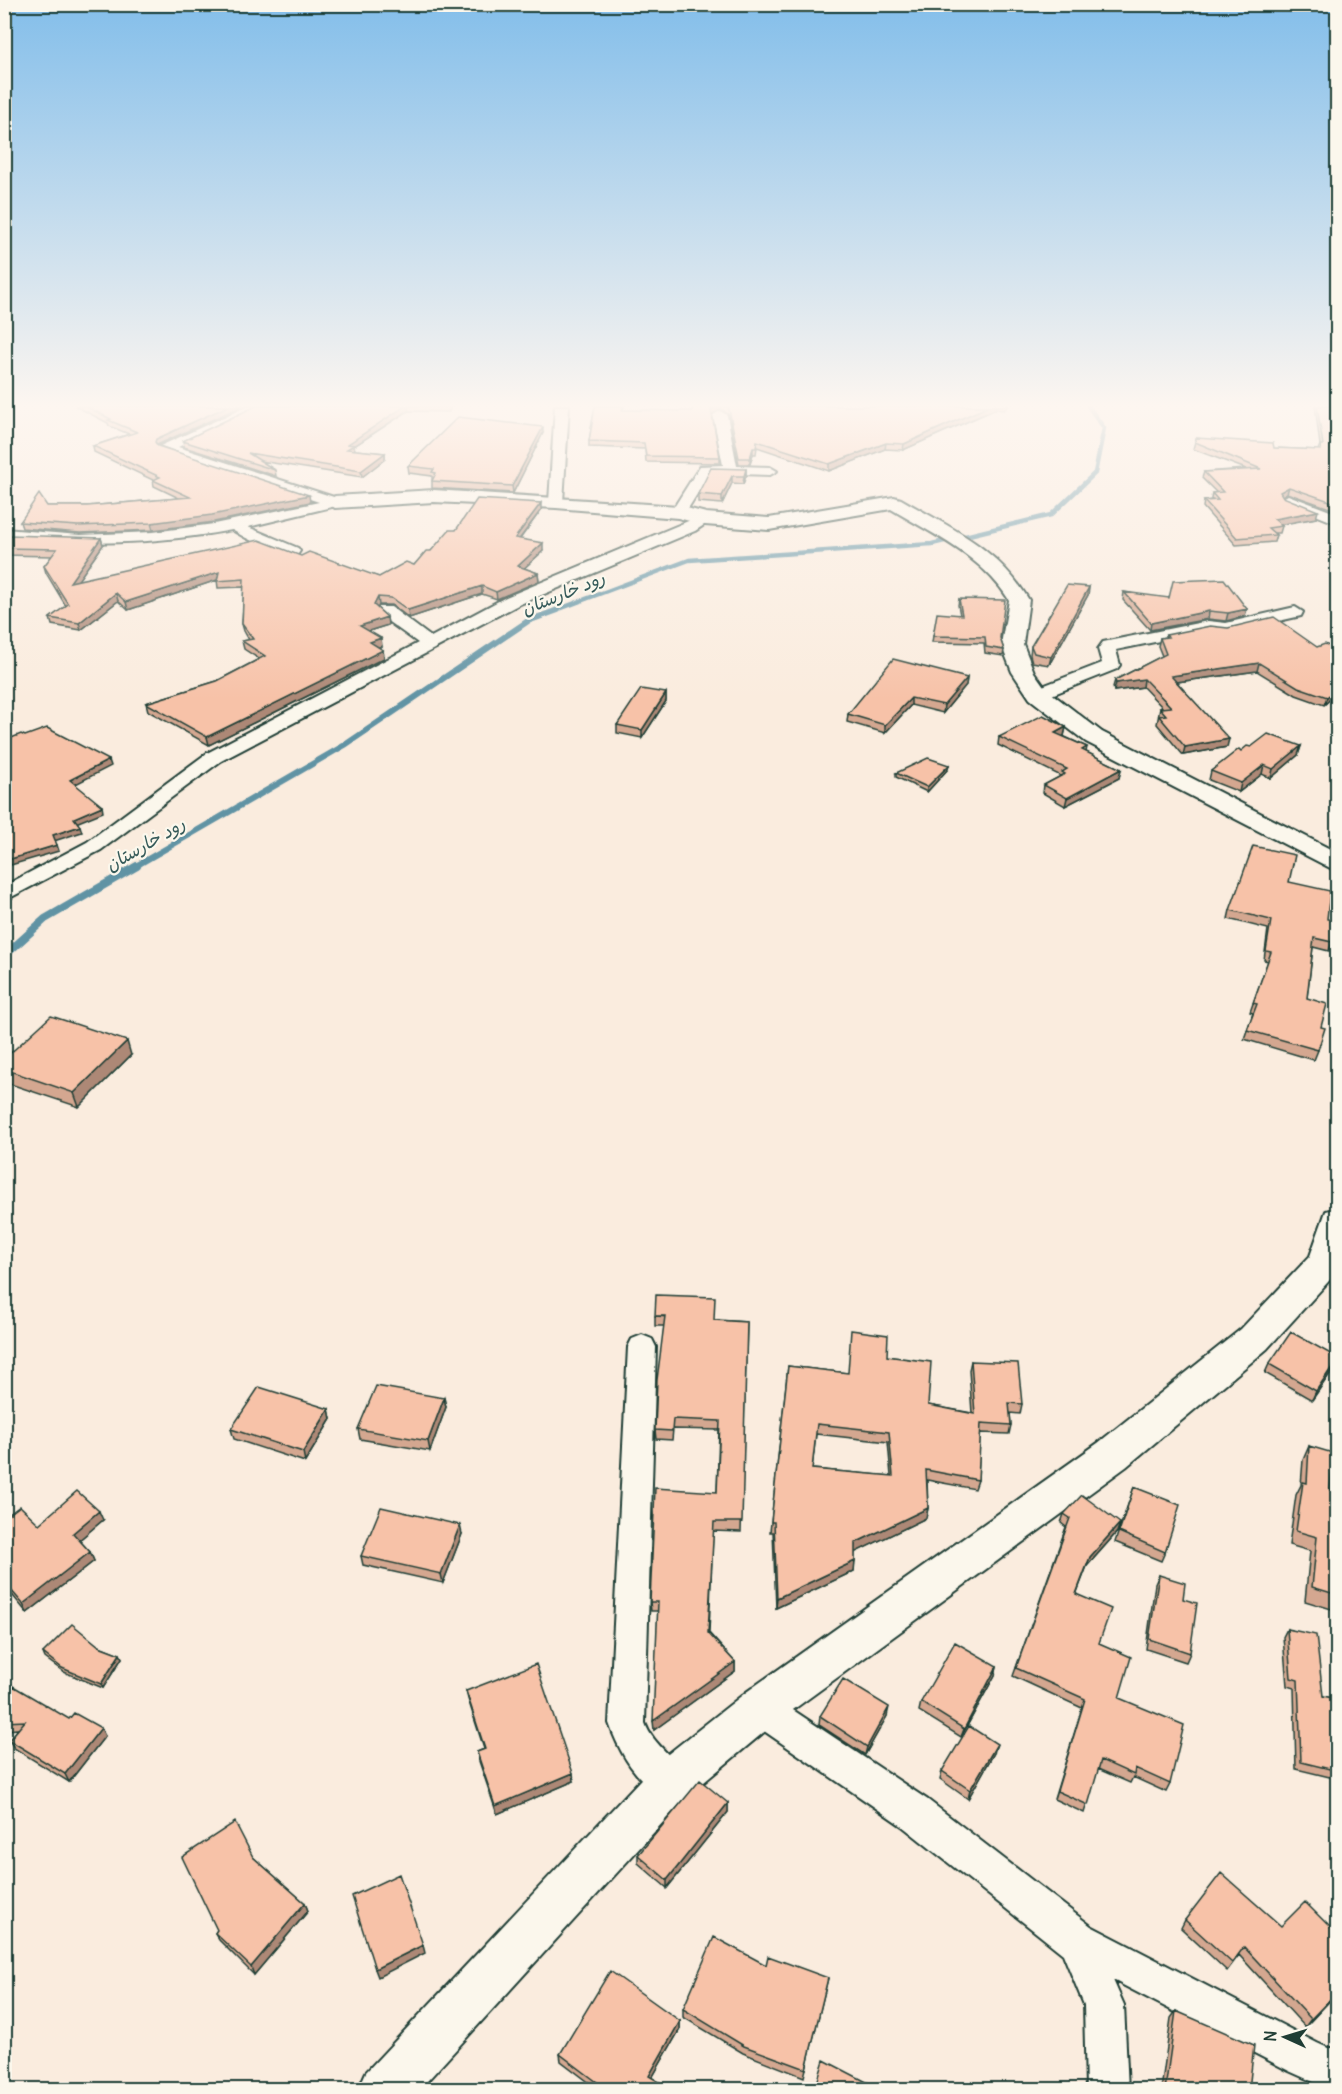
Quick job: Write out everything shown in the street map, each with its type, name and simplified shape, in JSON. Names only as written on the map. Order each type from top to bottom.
[{"type":"street","points":[[4,534],[90,540],[154,537],[237,526],[328,504]]},
{"type":"street","points":[[577,504],[679,512],[705,519],[769,524],[890,504]]},
{"type":"street","points":[[679,512],[684,504]]},
{"type":"street","points":[[895,504],[982,555],[1007,580],[1019,600],[1012,644],[1023,672],[1038,694],[1094,737],[1338,864]]},
{"type":"street","points":[[1299,504],[1338,520]]},
{"type":"street","points":[[4,895],[94,846],[214,757],[512,601],[690,528],[705,519]]},
{"type":"street","points":[[237,526],[247,533],[292,551]]},
{"type":"street","points":[[385,611],[431,645]]},
{"type":"street","points":[[1038,694],[1111,665],[1107,648],[1109,646],[1208,626],[1226,628],[1295,612]]},
{"type":"street","points":[[384,2090],[670,1781],[760,1708],[1112,1455],[1254,1339],[1325,1262],[1338,1220]]},
{"type":"street","points":[[642,1347],[627,1723],[635,1745],[670,1781]]},
{"type":"street","points":[[760,1708],[915,1813],[1077,1940],[1303,2057],[1327,2068],[1338,2067]]},
{"type":"street","points":[[1077,1940],[1104,2005],[1107,2090]]},
{"type":"building","points":[[32,504],[87,506],[113,504],[267,504],[212,515],[151,523],[78,526],[20,522]]},
{"type":"building","points":[[474,504],[540,504],[515,538],[543,543],[518,566],[538,573],[496,592],[482,586],[408,610],[391,598],[378,597],[374,605],[387,617],[360,626],[381,638],[370,642],[383,650],[207,737],[146,703],[217,681],[265,656],[242,641],[253,639],[242,624],[244,579],[217,581],[219,572],[126,602],[116,593],[79,623],[50,618],[68,604],[44,566],[57,549],[4,548],[4,543],[10,535],[101,538],[70,582],[259,540],[301,556],[309,552],[379,577],[406,562],[414,565],[426,551],[431,551],[449,530],[456,530]]},
{"type":"building","points":[[1206,504],[1300,504],[1318,511],[1274,519],[1282,526],[1268,528],[1276,535],[1237,538]]},
{"type":"building","points":[[1224,579],[1247,609],[1228,613],[1209,611],[1151,623],[1124,592],[1169,598],[1173,581]]},
{"type":"building","points":[[1067,585],[1089,587],[1051,657],[1034,653],[1031,646]]},
{"type":"building","points":[[959,599],[1005,600],[1000,638],[1004,650],[986,647],[985,637],[933,636],[937,613],[962,615]]},
{"type":"building","points":[[1274,617],[1317,647],[1325,644],[1338,650],[1338,664],[1332,666],[1338,669],[1338,687],[1327,697],[1298,687],[1259,663],[1171,676],[1229,739],[1185,747],[1159,716],[1166,715],[1160,708],[1171,707],[1144,679],[1116,683],[1115,680],[1166,654],[1160,638],[1168,637],[1166,635],[1210,626],[1228,628]]},
{"type":"building","points":[[893,659],[967,678],[944,705],[911,698],[885,725],[848,714]]},
{"type":"building","points":[[641,689],[666,693],[642,730],[617,725]]},
{"type":"building","points":[[1043,715],[1066,727],[1055,733],[1087,747],[1082,750],[1121,769],[1067,798],[1044,785],[1065,774],[1062,772],[1067,769],[999,737]]},
{"type":"building","points":[[47,728],[109,760],[70,780],[102,806],[74,818],[80,826],[53,835],[57,845],[4,861],[4,741]]},
{"type":"building","points":[[1268,734],[1301,746],[1273,769],[1264,765],[1241,783],[1211,771],[1239,749],[1241,751],[1247,746],[1251,747]]},
{"type":"building","points":[[928,758],[949,765],[927,787],[896,773]]},
{"type":"building","points":[[1253,846],[1295,855],[1289,882],[1330,891],[1327,919],[1337,921],[1332,942],[1314,938],[1307,998],[1327,1004],[1321,1027],[1325,1028],[1318,1050],[1247,1030],[1257,1004],[1253,1003],[1271,952],[1266,951],[1271,920],[1230,910]]},
{"type":"building","points":[[51,1016],[127,1041],[74,1093],[4,1069],[4,1059]]},
{"type":"building","points":[[656,1295],[715,1297],[714,1320],[747,1322],[742,1522],[714,1522],[708,1633],[735,1662],[653,1721],[658,1602],[650,1602],[655,1488],[717,1492],[720,1421],[673,1419],[672,1431],[655,1430],[657,1380],[665,1316],[655,1316]]},
{"type":"building","points":[[851,1330],[888,1335],[887,1356],[931,1362],[928,1405],[975,1414],[971,1361],[1018,1363],[1022,1404],[1009,1403],[1011,1425],[981,1423],[978,1480],[926,1470],[928,1508],[855,1543],[855,1561],[777,1598],[774,1522],[771,1522],[788,1366],[848,1373]],"holes":[[[817,1424],[889,1432],[893,1476],[812,1469]]]},
{"type":"building","points":[[1291,1332],[1338,1358],[1316,1391],[1269,1364]]},
{"type":"building","points":[[376,1386],[444,1398],[428,1441],[358,1429]]},
{"type":"building","points":[[259,1387],[329,1409],[303,1452],[231,1429]]},
{"type":"building","points":[[1309,1446],[1333,1453],[1330,1490],[1338,1492],[1338,1595],[1312,1587],[1317,1537],[1296,1531],[1303,1482],[1307,1483]]},
{"type":"building","points":[[1134,1487],[1180,1505],[1165,1552],[1119,1532]]},
{"type":"building","points":[[77,1491],[99,1511],[73,1533],[90,1552],[23,1604],[4,1582],[4,1518],[20,1506],[39,1524]]},
{"type":"building","points":[[1082,1495],[1120,1523],[1090,1557],[1076,1594],[1111,1609],[1099,1643],[1131,1657],[1119,1698],[1184,1725],[1170,1784],[1135,1768],[1134,1775],[1101,1760],[1088,1805],[1057,1791],[1085,1699],[1016,1668],[1070,1518],[1064,1514]]},
{"type":"building","points":[[381,1507],[460,1525],[441,1574],[361,1556]]},
{"type":"building","points":[[1159,1575],[1185,1583],[1183,1599],[1197,1603],[1190,1653],[1149,1639]]},
{"type":"building","points":[[72,1624],[99,1646],[120,1654],[101,1684],[62,1668],[43,1653]]},
{"type":"building","points":[[1287,1629],[1316,1635],[1323,1696],[1338,1699],[1338,1771],[1301,1762],[1298,1680],[1291,1678]]},
{"type":"building","points":[[955,1642],[997,1666],[964,1729],[921,1702]]},
{"type":"building","points":[[536,1664],[573,1773],[495,1806],[477,1752],[485,1749],[466,1691]]},
{"type":"building","points":[[843,1679],[889,1707],[867,1747],[820,1716]]},
{"type":"building","points":[[13,1686],[69,1719],[74,1713],[101,1728],[65,1774],[9,1740],[25,1721],[4,1722]]},
{"type":"building","points":[[969,1726],[997,1744],[970,1790],[942,1771]]},
{"type":"building","points":[[700,1780],[728,1803],[667,1880],[638,1855]]},
{"type":"building","points":[[235,1822],[253,1857],[305,1903],[251,1967],[215,1933],[217,1930],[182,1857]]},
{"type":"building","points":[[1221,1873],[1281,1926],[1305,1902],[1338,1935],[1338,1991],[1311,2019],[1244,1947],[1232,1963],[1185,1920]]},
{"type":"building","points":[[399,1874],[423,1945],[375,1969],[352,1896]]},
{"type":"building","points":[[714,1937],[766,1965],[768,1956],[828,1978],[806,2069],[744,2046],[683,2009]]},
{"type":"building","points":[[610,1971],[680,2021],[649,2076],[673,2090],[605,2090],[560,2054]]},
{"type":"building","points":[[1176,2011],[1254,2045],[1249,2090],[1165,2090]]},
{"type":"building","points":[[824,2060],[882,2090],[815,2090]]},
{"type":"building","points":[[960,2083],[982,2090],[959,2090]]},
{"type":"waterway","name":"رود خارستان","points":[[554,611],[689,560],[932,544],[1051,515],[1063,504]]},
{"type":"waterway","name":"رود خارستان","points":[[134,867],[345,745],[528,621],[558,610]]},
{"type":"waterway","name":"رود خارستان","points":[[4,956],[45,919],[137,866]]}]
